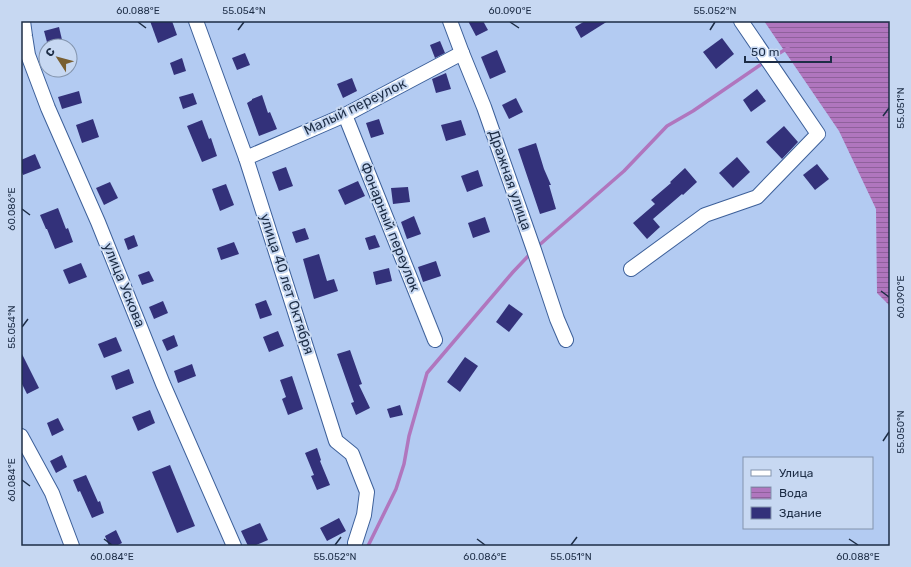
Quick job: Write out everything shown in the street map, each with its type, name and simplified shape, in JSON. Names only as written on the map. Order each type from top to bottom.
[{"type":"street","name":"улица Ускова","points":[[23,21],[25,57],[98,222],[163,384],[234,546]]},
{"type":"street","name":"улица 40 лет Октября","points":[[196,21],[246,158],[336,441],[352,454],[367,492],[364,516],[355,543]]},
{"type":"street","name":"Дражная улица","points":[[450,21],[484,107],[557,319],[566,340]]},
{"type":"street","points":[[631,269],[706,215],[757,197],[818,134],[742,21]]},
{"type":"street","name":"Малый переулок","points":[[246,158],[345,115],[462,54]]},
{"type":"street","name":"Фонарный переулок","points":[[345,115],[435,340]]},
{"type":"street","points":[[21,436],[52,493],[72,546]]},
{"type":"water","points":[[764,21],[890,21],[890,306],[877,293],[876,209],[839,131]]},
{"type":"building","points":[[150,21],[172,21],[177,35],[158,43]]},
{"type":"building","points":[[468,21],[483,21],[488,30],[476,36]]},
{"type":"building","points":[[585,21],[608,21],[581,38],[575,27]]},
{"type":"building","points":[[59,27],[62,38],[46,38],[44,31]]},
{"type":"building","points":[[722,38],[734,54],[716,69],[703,52]]},
{"type":"building","points":[[440,41],[445,53],[435,58],[430,45]]},
{"type":"building","points":[[497,50],[506,72],[490,79],[481,57]]},
{"type":"building","points":[[245,53],[250,65],[237,70],[232,58]]},
{"type":"building","points":[[182,58],[186,71],[174,75],[170,63]]},
{"type":"building","points":[[446,73],[451,89],[436,93],[432,79]]},
{"type":"building","points":[[352,78],[357,91],[343,98],[337,84]]},
{"type":"building","points":[[757,89],[766,101],[751,112],[743,100]]},
{"type":"building","points":[[79,91],[82,103],[62,109],[58,97]]},
{"type":"building","points":[[193,93],[197,104],[183,109],[179,97]]},
{"type":"building","points":[[262,95],[268,113],[270,112],[277,129],[259,136],[247,103]]},
{"type":"building","points":[[516,98],[523,112],[509,119],[502,105]]},
{"type":"building","points":[[93,119],[99,137],[82,143],[76,125]]},
{"type":"building","points":[[379,119],[384,134],[371,138],[366,123]]},
{"type":"building","points":[[202,120],[209,139],[211,138],[217,156],[202,162],[187,126]]},
{"type":"building","points":[[461,120],[466,135],[446,141],[441,125]]},
{"type":"building","points":[[784,126],[798,142],[782,159],[766,142]]},
{"type":"building","points":[[536,143],[544,169],[551,185],[549,185],[556,209],[540,214],[518,149]]},
{"type":"building","points":[[35,154],[41,168],[23,175],[21,170],[21,160]]},
{"type":"building","points":[[737,157],[750,172],[733,188],[719,173]]},
{"type":"building","points":[[817,164],[829,179],[815,190],[803,175]]},
{"type":"building","points":[[286,167],[293,186],[279,191],[272,172]]},
{"type":"building","points":[[685,168],[697,182],[653,219],[660,227],[647,239],[633,223],[655,204],[651,200],[671,183],[670,182]]},
{"type":"building","points":[[478,170],[483,186],[467,192],[461,176]]},
{"type":"building","points":[[358,181],[365,196],[345,205],[338,190]]},
{"type":"building","points":[[110,182],[118,198],[104,205],[96,188]]},
{"type":"building","points":[[226,184],[234,205],[220,211],[212,189]]},
{"type":"building","points":[[408,187],[410,202],[393,204],[391,188]]},
{"type":"building","points":[[58,208],[73,242],[55,249],[40,215]]},
{"type":"building","points":[[414,216],[421,234],[407,239],[401,222]]},
{"type":"building","points":[[485,217],[490,232],[473,238],[468,223]]},
{"type":"building","points":[[305,228],[309,239],[296,243],[292,232]]},
{"type":"building","points":[[134,235],[138,246],[128,250],[124,239]]},
{"type":"building","points":[[375,235],[380,247],[369,250],[365,238]]},
{"type":"building","points":[[234,242],[239,254],[221,260],[217,248]]},
{"type":"building","points":[[319,254],[327,281],[334,279],[338,291],[314,299],[303,259]]},
{"type":"building","points":[[436,261],[441,276],[423,282],[418,267]]},
{"type":"building","points":[[81,263],[87,277],[69,284],[63,270]]},
{"type":"building","points":[[389,268],[392,281],[376,285],[373,272]]},
{"type":"building","points":[[149,271],[154,281],[142,285],[138,275]]},
{"type":"building","points":[[266,300],[272,315],[260,319],[255,304]]},
{"type":"building","points":[[163,301],[168,313],[154,319],[149,307]]},
{"type":"building","points":[[509,304],[523,314],[509,332],[496,322]]},
{"type":"building","points":[[278,331],[284,346],[269,352],[263,337]]},
{"type":"building","points":[[174,335],[178,346],[167,351],[162,340]]},
{"type":"building","points":[[116,337],[122,351],[104,358],[98,344]]},
{"type":"building","points":[[350,350],[362,384],[359,385],[370,408],[356,415],[351,403],[354,402],[337,354]]},
{"type":"building","points":[[21,352],[39,388],[27,394],[21,382]]},
{"type":"building","points":[[465,357],[478,366],[460,392],[447,382]]},
{"type":"building","points":[[192,364],[196,376],[178,383],[174,371]]},
{"type":"building","points":[[129,369],[134,383],[116,390],[111,376]]},
{"type":"building","points":[[292,376],[303,409],[288,415],[282,399],[286,397],[280,380]]},
{"type":"building","points":[[400,405],[403,415],[390,418],[387,409]]},
{"type":"building","points":[[150,410],[155,423],[138,431],[132,417]]},
{"type":"building","points":[[58,418],[64,430],[52,436],[47,423]]},
{"type":"building","points":[[317,448],[320,461],[330,485],[317,490],[311,476],[314,475],[305,453]]},
{"type":"building","points":[[62,455],[67,467],[56,473],[50,461]]},
{"type":"building","points":[[170,465],[195,526],[177,533],[152,472]]},
{"type":"building","points":[[86,475],[98,502],[100,501],[104,513],[92,518],[80,491],[78,492],[73,480]]},
{"type":"building","points":[[339,518],[346,531],[327,541],[320,528]]},
{"type":"building","points":[[260,523],[268,540],[254,546],[248,546],[241,531]]},
{"type":"building","points":[[116,530],[122,543],[116,546],[109,546],[105,536]]},
{"type":"waterway","points":[[771,58],[788,48]]},
{"type":"waterway","points":[[537,247],[624,171],[667,126],[693,111],[766,61]]},
{"type":"waterway","points":[[368,546],[396,489],[404,464],[409,436],[427,373],[531,253]]}]
